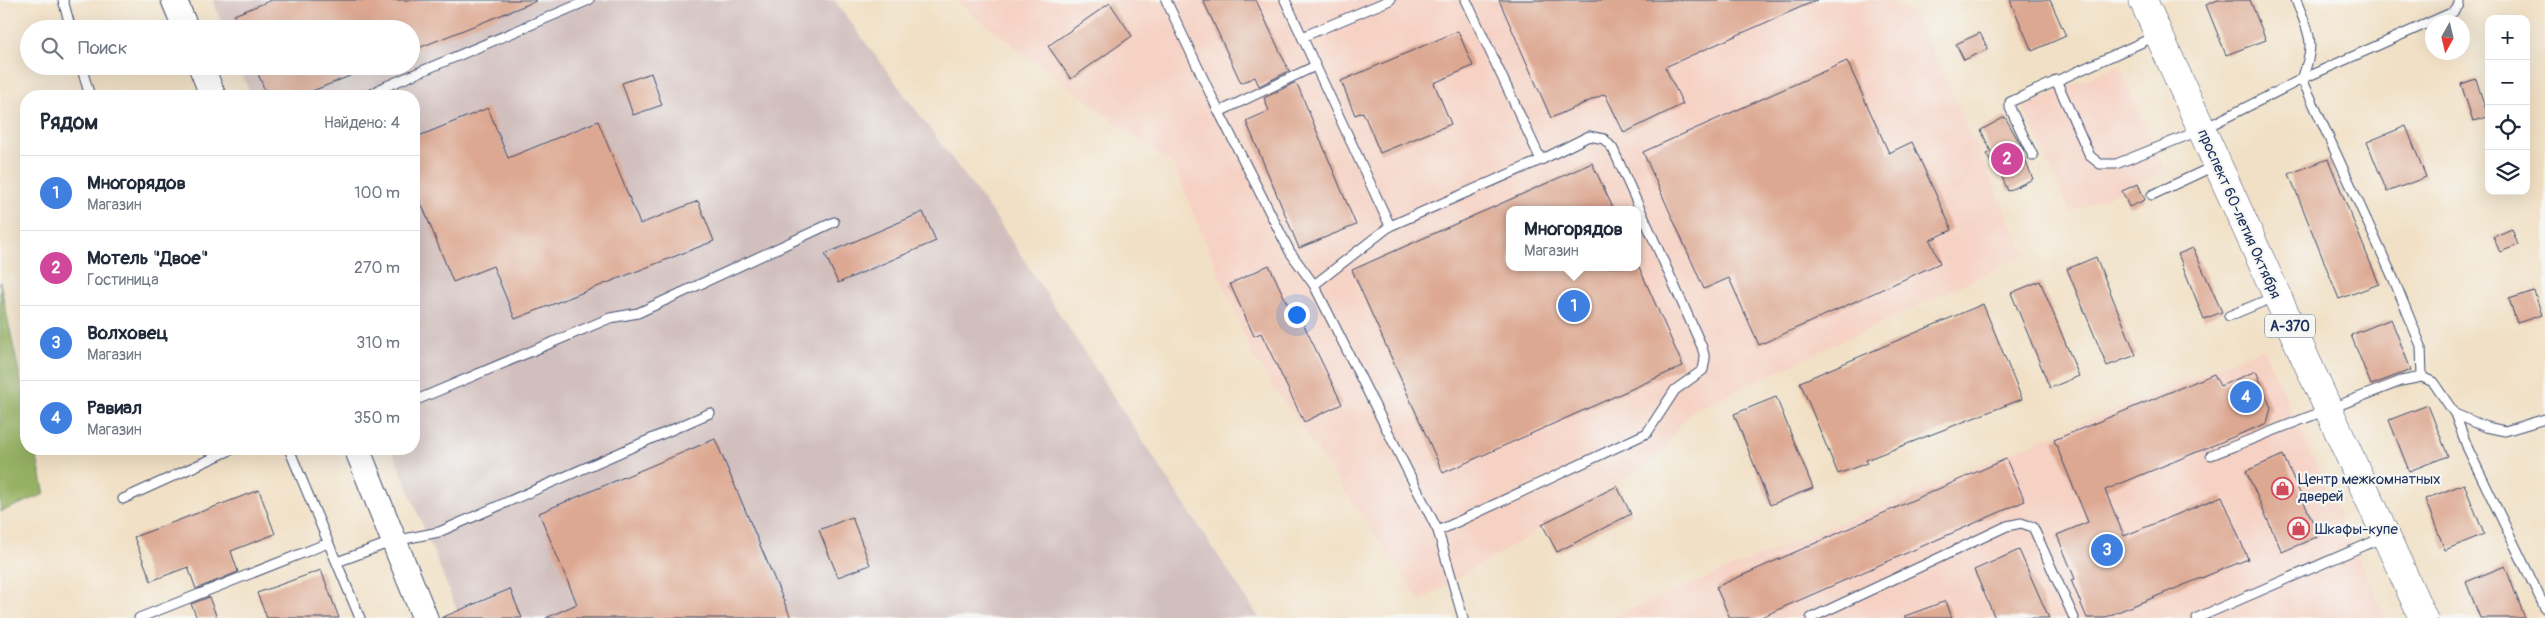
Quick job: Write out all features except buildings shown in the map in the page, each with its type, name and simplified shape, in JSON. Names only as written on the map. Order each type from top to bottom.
[{"type":"highway","name":"проспект 60-летия Октября","points":[[2143,0],[2423,618]]},
{"type":"street","points":[[174,0],[182,20]]},
{"type":"street","points":[[205,75],[211,90]]},
{"type":"street","points":[[359,455],[426,618]]},
{"type":"lane","points":[[63,0],[69,20]]},
{"type":"lane","points":[[420,72],[589,0]]},
{"type":"lane","points":[[1166,0],[1219,112],[1290,252],[1314,286],[1438,531],[1463,618]]},
{"type":"lane","points":[[1285,0],[1390,226]]},
{"type":"lane","points":[[1302,37],[1390,0]]},
{"type":"lane","points":[[1466,0],[1541,160]]},
{"type":"lane","points":[[2296,0],[2311,40],[2310,56],[2302,79],[2394,280],[2421,346],[2422,377]]},
{"type":"lane","points":[[2056,80],[2090,156],[2100,164],[2116,164],[2201,130],[2302,79],[2453,12],[2459,5],[2459,0]]},
{"type":"lane","points":[[2033,156],[2010,108],[2010,102],[2158,34]]},
{"type":"lane","points":[[1219,112],[1315,66]]},
{"type":"lane","points":[[84,75],[88,90]]},
{"type":"lane","points":[[379,90],[413,75]]},
{"type":"lane","points":[[1314,286],[1390,226],[1541,160],[1589,136],[1604,139],[1613,149],[1639,206]]},
{"type":"lane","points":[[2152,195],[2217,165]]},
{"type":"lane","points":[[1438,531],[1646,433],[1675,390],[1703,370],[1705,359],[1702,347],[1641,211]]},
{"type":"lane","points":[[420,398],[610,318],[638,313],[834,222]]},
{"type":"lane","points":[[2228,316],[2276,295]]},
{"type":"lane","points":[[2211,455],[2327,408],[2401,381],[2422,377],[2433,382],[2455,414],[2468,449],[2545,608]]},
{"type":"lane","points":[[336,562],[394,541],[438,532],[710,413]]},
{"type":"lane","points":[[2455,414],[2486,427],[2505,431],[2545,419]]},
{"type":"lane","points":[[122,499],[220,455]]},
{"type":"lane","points":[[291,455],[360,618]]},
{"type":"lane","points":[[1811,618],[2007,526],[2021,524],[2033,527],[2074,618]]},
{"type":"lane","points":[[2197,618],[2386,536]]},
{"type":"lane","points":[[139,618],[328,543]]},
{"type":"shaded area","points":[[213,0],[834,0],[997,219],[1259,618],[460,618],[394,455],[420,455],[420,90],[249,90],[243,75],[420,75],[420,20],[221,20]]},
{"type":"shaded area","points":[[958,0],[1890,0],[1915,15],[2026,255],[1690,412],[1656,460],[1420,601],[1254,358],[1174,166],[965,9]]},
{"type":"shaded area","points":[[2119,65],[2165,171],[2070,213],[2023,107]]},
{"type":"shaded area","points":[[2263,348],[2386,618],[1610,618]]},
{"type":"green space","points":[[0,282],[20,377],[20,455],[36,455],[45,494],[0,512]]},
{"type":"place","name":"Мотель \"Двое\"","points":[[2007,159]]},
{"type":"place","name":"Многорядов","points":[[1574,306]]},
{"type":"place","name":"Равиал","points":[[2246,397]]},
{"type":"place","name":"Центр межкомнатных дверей","points":[[2282,488]]},
{"type":"place","name":"Шкафы-купе","points":[[2299,529]]},
{"type":"place","name":"Волховец","points":[[2107,550]]}]
